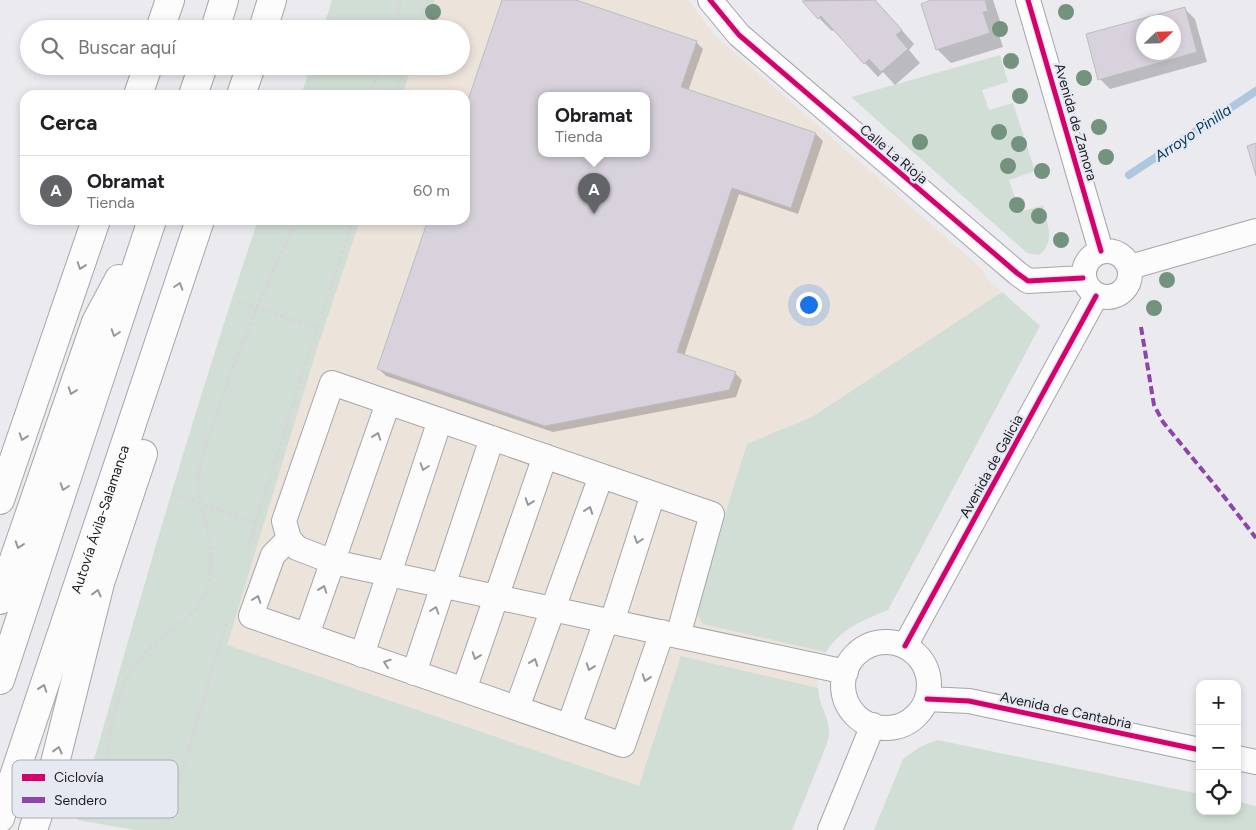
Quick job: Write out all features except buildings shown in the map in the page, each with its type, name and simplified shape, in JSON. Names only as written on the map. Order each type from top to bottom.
[{"type":"highway","points":[[163,20],[170,0]]},
{"type":"highway","points":[[218,20],[224,0]]},
{"type":"highway","points":[[266,20],[272,0]]},
{"type":"highway","points":[[140,90],[145,75]]},
{"type":"highway","points":[[195,90],[200,75]]},
{"type":"highway","points":[[243,90],[248,75]]},
{"type":"highway","points":[[0,500],[94,225]]},
{"type":"highway","points":[[0,600],[96,322],[148,225]]},
{"type":"highway","points":[[0,680],[149,225]]},
{"type":"highway","name":"Autovía Ávila-Salamanca","points":[[20,760],[198,225]]},
{"type":"highway","points":[[56,760],[100,583],[153,422],[164,332]]},
{"type":"highway","name":"Autovía Ávila-Salamanca","points":[[0,818],[12,782]]},
{"type":"highway","points":[[32,830],[36,818]]},
{"type":"street","name":"Calle La Rioja","points":[[710,0],[746,41],[1017,273],[1028,281],[1090,287]]},
{"type":"street","name":"Avenida de Zamora","points":[[1028,0],[1101,251]]},
{"type":"street","points":[[1130,267],[1256,231]]},
{"type":"street","points":[[1101,251],[1113,252],[1123,257],[1130,267],[1130,281],[1122,293],[1110,298],[1090,287],[1084,270],[1087,261],[1101,251]]},
{"type":"street","name":"Avenida de Galicia","points":[[905,646],[1090,287]]},
{"type":"street","points":[[289,539],[273,554],[251,616],[623,745],[670,634],[712,514],[332,383],[284,521],[289,539],[297,548],[333,562],[442,586],[553,609],[670,634],[846,672]]},
{"type":"street","points":[[307,635],[388,403]]},
{"type":"street","points":[[362,655],[440,420]]},
{"type":"street","points":[[414,672],[492,438]]},
{"type":"street","points":[[464,690],[544,456]]},
{"type":"street","points":[[517,708],[601,476]]},
{"type":"street","points":[[569,726],[609,621],[653,494]]},
{"type":"street","points":[[891,642],[905,646],[915,653],[923,663],[928,674],[929,687],[927,699],[920,711],[911,720],[899,726],[886,728],[873,725],[861,719],[852,710],[846,698],[844,686],[846,672],[852,659],[863,649],[876,643],[891,642]]},
{"type":"street","name":"Avenida de Cantabria","points":[[927,699],[969,701],[1196,749]]},
{"type":"street","points":[[830,830],[873,725]]},
{"type":"street","points":[[1241,759],[1256,762]]},
{"type":"path","points":[[398,20],[401,0]]},
{"type":"path","points":[[421,20],[428,0]]},
{"type":"path","points":[[370,90],[378,75]]},
{"type":"path","points":[[397,90],[402,75]]},
{"type":"path","points":[[108,760],[110,728],[116,706],[124,685],[134,667],[147,651],[199,606],[208,585],[211,560],[210,545],[198,488],[200,467],[208,437],[229,379],[294,225]]},
{"type":"path","points":[[248,549],[316,328],[350,225]]},
{"type":"path","points":[[237,301],[316,328]]},
{"type":"path","points":[[173,494],[256,522]]},
{"type":"path","points":[[178,788],[230,613]]},
{"type":"path","points":[[166,826],[169,818]]},
{"type":"shaded area","points":[[332,0],[435,0],[428,20],[326,20]]},
{"type":"shaded area","points":[[435,0],[688,0],[716,37],[981,268],[989,281],[1040,326],[888,610],[849,627],[833,640],[823,657],[818,678],[818,697],[826,717],[829,733],[826,746],[792,830],[173,830],[178,818],[226,645],[316,352],[358,225],[470,225],[470,90],[404,90],[409,75],[470,75],[470,20],[428,20]]},
{"type":"shaded area","points":[[1000,55],[1008,82],[982,90],[989,110],[1013,103],[1035,171],[1009,180],[1020,212],[1043,205],[1049,238],[1044,250],[1039,255],[1027,253],[851,97]]},
{"type":"shaded area","points":[[308,75],[409,75],[404,90],[303,90]]},
{"type":"shaded area","points":[[256,225],[358,225],[316,352],[227,645],[639,786],[681,656],[818,688],[828,722],[829,737],[792,830],[135,830],[77,820],[78,818],[178,818],[178,760],[94,760],[186,444]]},
{"type":"shaded area","points":[[1002,292],[1040,326],[888,610],[845,631],[826,652],[703,624],[695,611],[747,444],[812,417]]},
{"type":"shaded area","points":[[937,740],[1196,793],[1196,815],[1241,815],[1241,803],[1256,806],[1256,830],[874,830],[903,759],[920,747]]},
{"type":"waterway","name":"Arroyo Pinilla","points":[[1129,175],[1256,91]]},
{"type":"marked path","points":[[1141,327],[1154,405],[1163,422],[1256,538]]},
{"type":"cycle path","points":[[710,0],[739,35],[1017,273],[1028,281],[1083,278]]},
{"type":"cycle path","points":[[1028,0],[1101,251]]},
{"type":"cycle path","points":[[905,646],[1096,296]]},
{"type":"cycle path","points":[[927,699],[969,701],[1196,749]]},
{"type":"place","name":"Obramat","points":[[594,214]]}]
